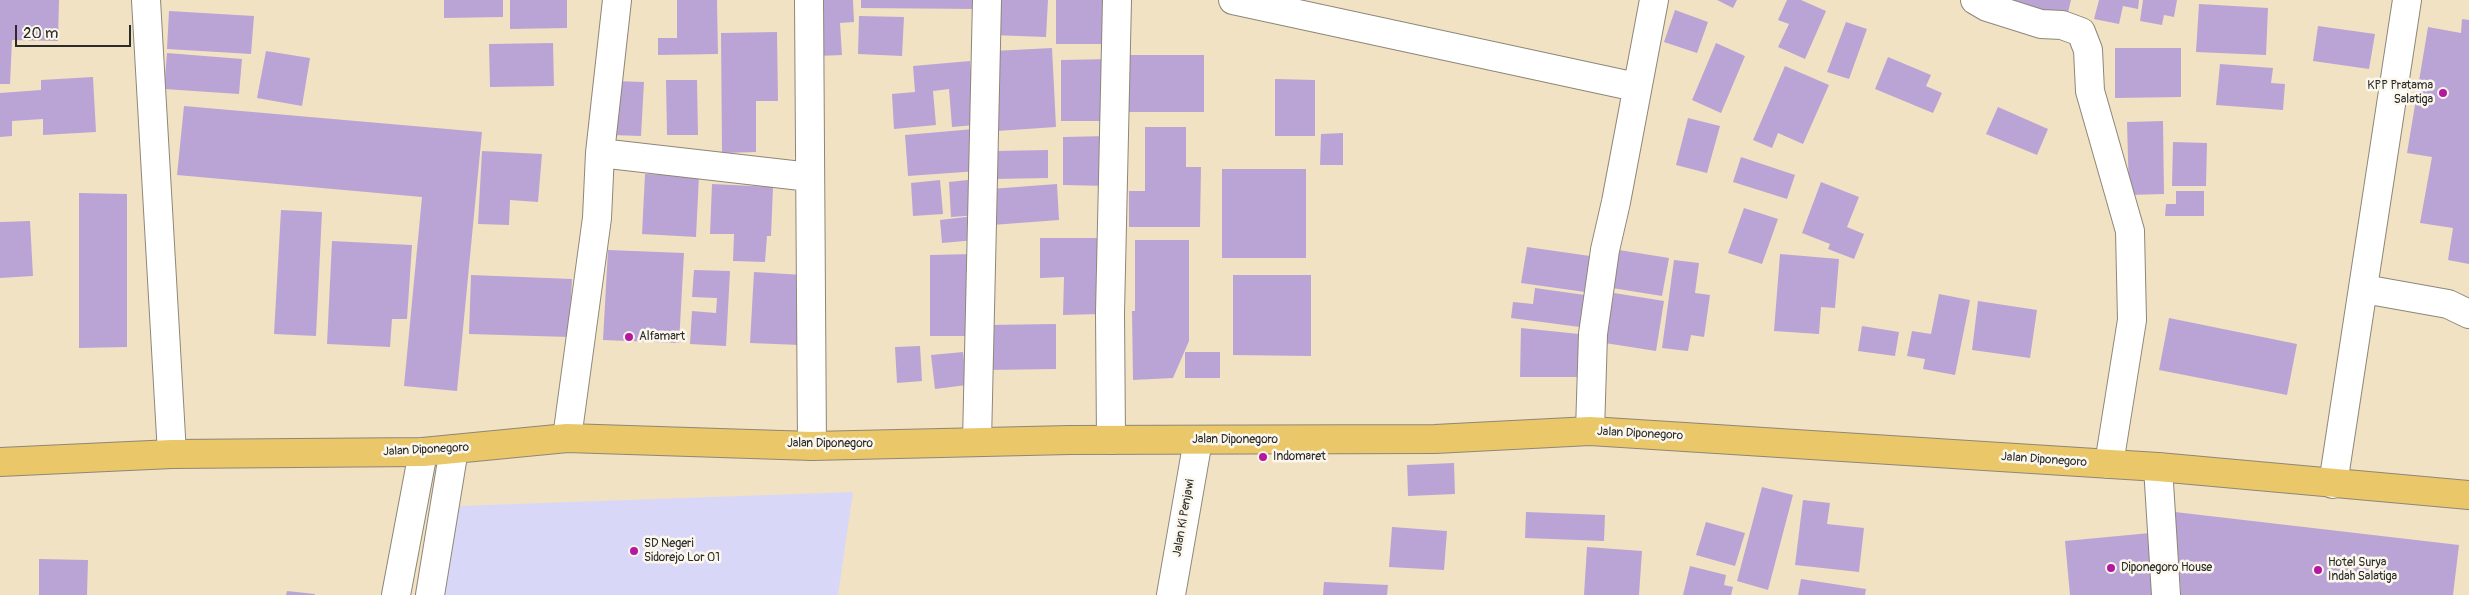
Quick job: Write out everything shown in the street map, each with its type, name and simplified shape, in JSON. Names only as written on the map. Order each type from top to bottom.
[{"type":"main road","name":"Jalan Diponegoro","points":[[0,462],[172,454],[423,452],[567,438],[812,446],[1111,440],[1436,439],[1590,431],[2158,467],[2469,495]]},
{"type":"street","points":[[146,0],[172,454]]},
{"type":"street","points":[[567,438],[596,218],[600,153],[618,0]]},
{"type":"street","points":[[809,0],[812,446]]},
{"type":"street","points":[[977,442],[987,0]]},
{"type":"street","points":[[1111,440],[1110,313],[1117,0]]},
{"type":"street","points":[[1233,0],[1636,87]]},
{"type":"street","points":[[1590,431],[1593,334],[1605,250],[1616,202],[1636,87],[1654,0]]},
{"type":"street","points":[[1975,0],[1987,7],[2041,24],[2062,25],[2080,32],[2088,50],[2090,92],[2130,232],[2132,320],[2109,464]]},
{"type":"street","points":[[2333,484],[2407,0]]},
{"type":"street","points":[[600,153],[810,177]]},
{"type":"street","points":[[2364,289],[2448,304],[2469,314]]},
{"type":"street","name":"Jalan Ki Penjawi","points":[[1171,595],[1198,440]]},
{"type":"street","points":[[430,595],[454,449]]},
{"type":"street","points":[[396,595],[423,452]]},
{"type":"street","points":[[2158,467],[2166,595]]},
{"type":"shaded area","name":"SD Negeri Sidorejo Lor 01","points":[[853,492],[838,595],[416,595],[431,507]]},
{"type":"building","points":[[0,0],[59,0],[58,41],[12,40],[10,84],[0,84]]},
{"type":"building","points":[[444,0],[503,0],[503,17],[444,18]]},
{"type":"building","points":[[510,0],[567,0],[567,28],[510,29]]},
{"type":"building","points":[[677,0],[717,0],[718,54],[658,55],[658,38],[677,38]]},
{"type":"building","points":[[814,0],[853,0],[854,22],[840,23],[842,55],[817,56]]},
{"type":"building","points":[[861,0],[977,0],[977,9],[861,8]]},
{"type":"building","points":[[993,0],[1048,0],[1046,37],[991,35]]},
{"type":"building","points":[[1056,0],[1111,0],[1111,44],[1056,44]]},
{"type":"building","points":[[1717,0],[1737,0],[1733,8]]},
{"type":"building","points":[[1787,0],[1801,0],[1826,11],[1805,59],[1778,47],[1789,24],[1778,20]]},
{"type":"building","points":[[1995,0],[2071,0],[2067,17]]},
{"type":"building","points":[[2099,0],[2139,0],[2138,9],[2123,6],[2119,24],[2094,19]]},
{"type":"building","points":[[2143,0],[2177,0],[2174,17],[2164,15],[2162,25],[2140,21]]},
{"type":"building","points":[[2199,4],[2268,8],[2266,55],[2196,52]]},
{"type":"building","points":[[1675,10],[1708,22],[1697,53],[1664,42]]},
{"type":"building","points":[[169,11],[254,16],[251,54],[167,49]]},
{"type":"building","points":[[859,16],[904,17],[902,56],[858,54]]},
{"type":"building","name":"KPP Pratama Salatiga","points":[[2462,19],[2469,20],[2469,264],[2448,260],[2453,228],[2420,223],[2432,157],[2407,153],[2428,27],[2461,33]]},
{"type":"building","points":[[1846,22],[1867,29],[1849,79],[1827,72]]},
{"type":"building","points":[[2318,26],[2375,34],[2369,69],[2313,61]]},
{"type":"building","points":[[777,32],[778,101],[756,101],[756,152],[722,153],[721,33]]},
{"type":"building","points":[[553,43],[554,86],[490,87],[489,44]]},
{"type":"building","points":[[1716,43],[1745,56],[1721,113],[1692,100]]},
{"type":"building","points":[[1052,48],[1056,127],[997,131],[993,51]]},
{"type":"building","points":[[2115,48],[2181,48],[2181,97],[2115,98]]},
{"type":"building","points":[[266,51],[310,58],[302,106],[257,98]]},
{"type":"building","points":[[167,53],[242,59],[239,94],[164,89]]},
{"type":"building","points":[[1124,55],[1204,55],[1204,112],[1124,112]]},
{"type":"building","points":[[1888,57],[1931,75],[1926,86],[1942,93],[1933,113],[1875,89]]},
{"type":"building","points":[[1110,59],[1109,121],[1061,121],[1061,60]]},
{"type":"building","points":[[970,61],[975,125],[952,127],[949,89],[933,91],[936,125],[894,129],[892,94],[915,92],[913,66]]},
{"type":"building","points":[[2220,64],[2273,68],[2271,83],[2285,84],[2283,110],[2216,105]]},
{"type":"building","points":[[1785,66],[1829,85],[1803,144],[1778,133],[1772,148],[1753,140]]},
{"type":"building","points":[[93,77],[96,132],[43,135],[43,119],[12,121],[12,136],[0,137],[0,93],[41,90],[41,80]]},
{"type":"building","points":[[1275,79],[1315,80],[1315,136],[1275,136]]},
{"type":"building","points":[[666,80],[697,80],[698,135],[667,135]]},
{"type":"building","points":[[614,81],[644,82],[641,136],[611,135]]},
{"type":"building","points":[[184,106],[482,132],[457,391],[404,386],[422,197],[177,175]]},
{"type":"building","points":[[1998,107],[2048,129],[2037,155],[1986,134]]},
{"type":"building","points":[[1688,118],[1720,126],[1707,173],[1676,165]]},
{"type":"building","points":[[2163,121],[2164,194],[2129,195],[2127,122]]},
{"type":"building","points":[[1145,127],[1186,127],[1186,167],[1201,167],[1200,227],[1129,227],[1129,191],[1145,191]]},
{"type":"building","points":[[974,129],[978,171],[908,176],[905,135]]},
{"type":"building","points":[[1343,133],[1343,165],[1320,165],[1321,134]]},
{"type":"building","points":[[1108,136],[1108,186],[1063,185],[1063,137]]},
{"type":"building","points":[[2173,142],[2207,143],[2206,186],[2172,186]]},
{"type":"building","points":[[1048,150],[1048,178],[994,179],[994,151]]},
{"type":"building","points":[[482,151],[542,154],[538,202],[510,200],[509,225],[478,224]]},
{"type":"building","points":[[1741,157],[1795,175],[1787,199],[1733,182]]},
{"type":"building","points":[[1222,169],[1306,169],[1306,258],[1222,258]]},
{"type":"building","points":[[645,174],[699,176],[696,237],[642,234]]},
{"type":"building","points":[[977,179],[980,215],[951,217],[949,182]]},
{"type":"building","points":[[940,180],[943,214],[913,216],[911,183]]},
{"type":"building","points":[[1821,182],[1859,197],[1847,227],[1864,234],[1854,259],[1828,249],[1830,244],[1802,233]]},
{"type":"building","points":[[712,184],[773,187],[771,236],[767,236],[765,262],[733,261],[734,234],[710,234]]},
{"type":"building","points":[[1057,184],[1059,220],[992,225],[990,189]]},
{"type":"building","points":[[2176,191],[2204,191],[2204,216],[2165,216],[2166,204],[2176,204]]},
{"type":"building","points":[[79,193],[127,194],[127,347],[79,348]]},
{"type":"building","points":[[1744,208],[1778,219],[1762,264],[1728,253]]},
{"type":"building","points":[[281,210],[322,212],[316,336],[274,334]]},
{"type":"building","points":[[974,216],[976,240],[942,243],[940,220]]},
{"type":"building","points":[[30,221],[33,276],[0,278],[0,222]]},
{"type":"building","points":[[1040,238],[1099,238],[1099,314],[1063,315],[1064,277],[1040,278]]},
{"type":"building","points":[[1135,240],[1189,240],[1189,341],[1173,378],[1133,380],[1132,311],[1135,311]]},
{"type":"building","points":[[332,241],[412,245],[407,319],[392,319],[390,347],[327,344]]},
{"type":"building","points":[[1527,247],[1590,256],[1585,292],[1521,283]]},
{"type":"building","points":[[608,250],[684,253],[679,343],[603,340]]},
{"type":"building","points":[[1619,250],[1669,258],[1662,296],[1612,288]]},
{"type":"building","points":[[974,254],[973,336],[930,336],[930,255]]},
{"type":"building","points":[[1780,254],[1839,259],[1835,308],[1821,307],[1819,334],[1774,331]]},
{"type":"building","points":[[1674,260],[1699,263],[1695,293],[1710,295],[1704,337],[1691,335],[1688,351],[1662,348]]},
{"type":"building","points":[[694,270],[730,271],[726,346],[690,344],[692,311],[716,313],[717,298],[692,297]]},
{"type":"building","points":[[754,272],[803,275],[800,345],[750,343]]},
{"type":"building","points":[[471,275],[572,279],[569,337],[469,334]]},
{"type":"building","points":[[1233,275],[1311,275],[1311,356],[1233,355]]},
{"type":"building","points":[[1535,288],[1585,295],[1580,327],[1511,318],[1513,302],[1533,304]]},
{"type":"building","points":[[1614,293],[1664,301],[1656,351],[1605,343]]},
{"type":"building","points":[[1939,294],[1970,300],[1955,375],[1923,369],[1925,359],[1907,356],[1912,331],[1931,334]]},
{"type":"building","points":[[1978,301],[2037,310],[2030,358],[1972,350]]},
{"type":"building","points":[[2169,318],[2297,344],[2287,395],[2159,370]]},
{"type":"building","points":[[1056,324],[1056,369],[987,370],[987,325]]},
{"type":"building","points":[[1862,326],[1899,332],[1895,356],[1858,351]]},
{"type":"building","points":[[1521,328],[1579,334],[1577,377],[1520,377]]},
{"type":"building","points":[[920,346],[922,381],[897,383],[895,347]]},
{"type":"building","points":[[963,352],[967,385],[935,389],[931,355]]},
{"type":"building","points":[[1185,352],[1220,352],[1220,378],[1185,378]]},
{"type":"building","points":[[1454,463],[1455,494],[1408,496],[1407,465]]},
{"type":"building","points":[[1762,487],[1793,495],[1768,590],[1737,581]]},
{"type":"building","points":[[1803,500],[1830,503],[1827,524],[1864,528],[1859,572],[1795,565]]},
{"type":"building","points":[[1526,512],[1605,515],[1604,541],[1525,538]]},
{"type":"building","name":"Hotel Surya Indah Salatiga","points":[[2175,512],[2459,545],[2453,595],[2181,595]]},
{"type":"building","points":[[1706,522],[1745,533],[1735,566],[1696,555]]},
{"type":"building","points":[[1392,527],[1447,531],[1444,570],[1389,567]]},
{"type":"building","name":"Diponegoro House","points":[[2150,533],[2156,595],[2070,595],[2065,541]]},
{"type":"building","points":[[1587,547],[1642,551],[1639,595],[1584,595]]},
{"type":"building","points":[[39,559],[88,560],[87,595],[39,595]]},
{"type":"building","points":[[1690,566],[1726,575],[1724,585],[1733,587],[1731,595],[1683,595]]},
{"type":"building","points":[[1801,579],[1866,589],[1865,595],[1798,595]]},
{"type":"building","points":[[1324,582],[1388,585],[1387,595],[1323,595]]},
{"type":"building","points":[[287,591],[315,594],[315,595],[286,595]]},
{"type":"place","name":"KPP Pratama Salatiga","points":[[2443,93]]},
{"type":"place","name":"Alfamart","points":[[629,337]]},
{"type":"place","name":"Indomaret","points":[[1263,457]]},
{"type":"place","name":"SD Negeri Sidorejo Lor 01","points":[[634,551]]},
{"type":"place","name":"Diponegoro House","points":[[2111,568]]},
{"type":"place","name":"Hotel Surya Indah Salatiga","points":[[2318,570]]}]
